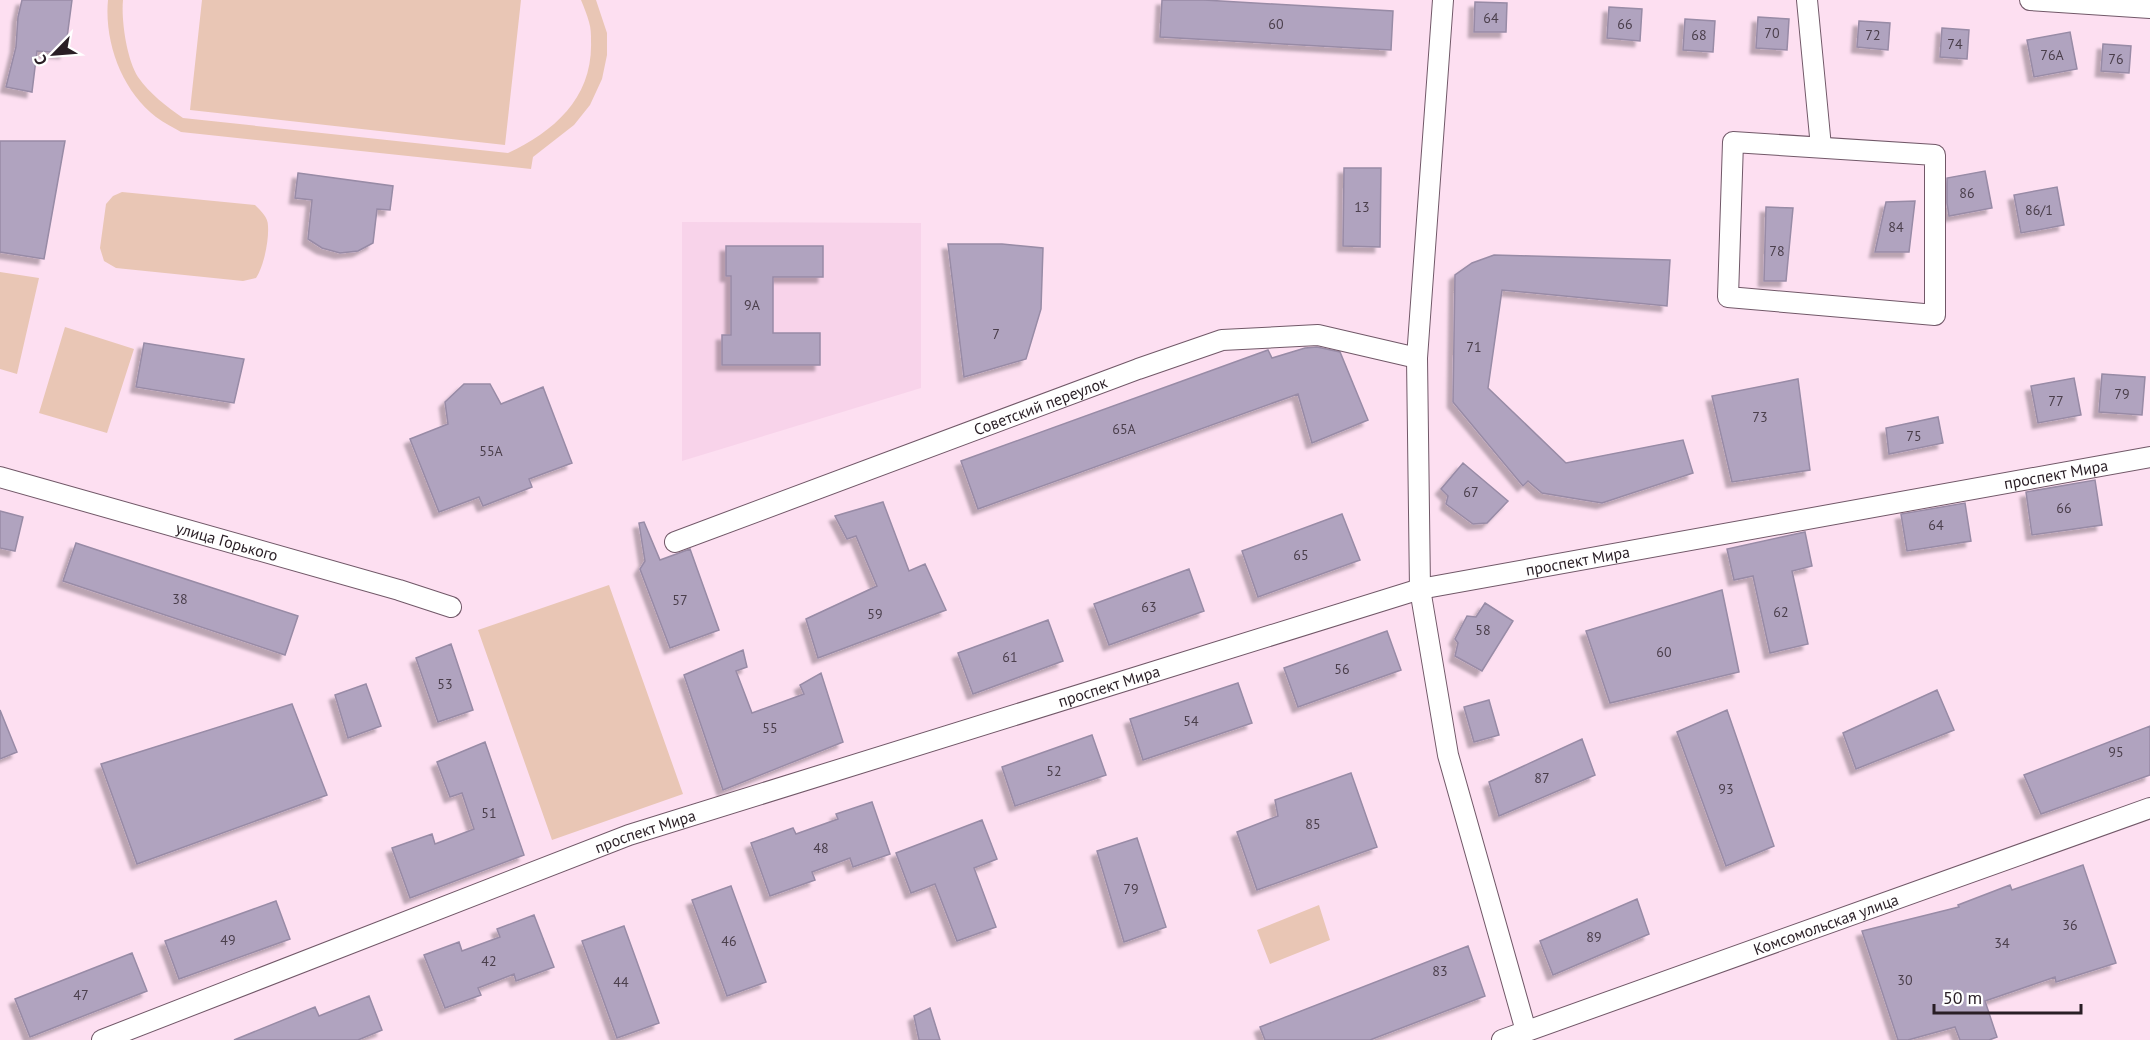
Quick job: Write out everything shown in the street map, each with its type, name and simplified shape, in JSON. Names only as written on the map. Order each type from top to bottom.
[{"type":"street","points":[[1443,0],[1417,358],[1420,589],[1448,755],[1526,1031]]},
{"type":"street","points":[[1807,0],[1821,147]]},
{"type":"street","points":[[2030,0],[2150,8]]},
{"type":"street","points":[[1733,142],[1821,147],[1935,155],[1935,315],[1728,297],[1733,142]]},
{"type":"street","name":"Советский переулок","points":[[675,542],[1138,369],[1222,340],[1318,335],[1417,358]]},
{"type":"street","name":"проспект Мира","points":[[102,1040],[628,835],[1420,589],[2150,457]]},
{"type":"street","name":"улица Горького","points":[[0,477],[387,586],[451,607]]},
{"type":"street","name":"Комсомольская улица","points":[[1502,1040],[2150,808]]},
{"type":"shaded area","points":[[108,0],[123,0],[126,40],[138,77],[153,94],[183,118],[508,153],[555,123],[578,95],[590,61],[591,41],[590,24],[581,0],[596,0],[607,33],[607,55],[602,79],[590,105],[574,125],[533,157],[531,169],[181,132],[159,119],[144,106],[125,80],[112,49]]},
{"type":"shaded area","points":[[202,0],[521,0],[505,145],[190,110]]},
{"type":"shaded area","points":[[122,192],[255,205],[268,223],[264,260],[256,278],[243,281],[116,268],[104,261],[100,248],[106,204],[113,196]]},
{"type":"shaded area","points":[[682,222],[921,223],[921,388],[682,461]]},
{"type":"shaded area","points":[[0,272],[39,278],[17,374],[0,369]]},
{"type":"shaded area","points":[[65,327],[134,349],[107,433],[39,413]]},
{"type":"shaded area","points":[[609,585],[683,794],[552,840],[478,630]]},
{"type":"shaded area","points":[[1319,905],[1330,940],[1270,964],[1257,930]]},
{"type":"building","points":[[22,0],[72,0],[65,53],[37,51],[32,92],[6,87],[16,47],[18,17]]},
{"type":"building","points":[[1162,0],[1204,0],[1393,11],[1391,50],[1160,37]]},
{"type":"building","points":[[1475,2],[1507,3],[1506,32],[1474,32]]},
{"type":"building","points":[[1609,7],[1642,9],[1640,41],[1607,38]]},
{"type":"building","points":[[1758,17],[1789,19],[1787,50],[1756,48]]},
{"type":"building","points":[[1685,19],[1715,21],[1713,52],[1683,50]]},
{"type":"building","points":[[1859,21],[1890,23],[1888,50],[1857,47]]},
{"type":"building","points":[[1942,28],[1969,30],[1967,59],[1940,57]]},
{"type":"building","points":[[2070,32],[2077,69],[2034,77],[2027,40]]},
{"type":"building","points":[[2103,44],[2131,46],[2129,73],[2101,71]]},
{"type":"building","points":[[0,141],[65,141],[44,259],[0,252]]},
{"type":"building","points":[[1344,168],[1381,168],[1380,247],[1343,246]]},
{"type":"building","points":[[1985,171],[1992,208],[1949,216],[1947,178]]},
{"type":"building","points":[[298,173],[393,186],[390,210],[377,209],[373,243],[358,251],[340,253],[322,248],[308,239],[312,200],[295,198]]},
{"type":"building","points":[[2057,187],[2064,225],[2021,233],[2014,195]]},
{"type":"building","points":[[1915,201],[1909,252],[1875,252],[1886,202]]},
{"type":"building","points":[[1766,207],[1793,208],[1786,281],[1764,281]]},
{"type":"building","points":[[948,244],[1002,244],[1043,248],[1041,309],[1026,359],[964,377]]},
{"type":"building","points":[[726,246],[823,246],[823,277],[773,277],[773,333],[820,333],[820,365],[722,365],[722,335],[731,335],[731,276],[726,276]]},
{"type":"building","points":[[1494,255],[1670,260],[1667,306],[1502,290],[1488,388],[1566,463],[1683,440],[1693,473],[1602,503],[1542,493],[1528,481],[1523,486],[1453,402],[1455,275],[1472,263]]},
{"type":"building","points":[[144,343],[244,359],[234,403],[136,387]]},
{"type":"building","points":[[1317,347],[1340,352],[1368,420],[1312,443],[1298,394],[978,509],[961,461],[1268,350],[1272,358],[1305,348]]},
{"type":"building","points":[[2102,374],[2145,377],[2142,415],[2099,412]]},
{"type":"building","points":[[2074,378],[2081,415],[2038,423],[2031,386]]},
{"type":"building","points":[[1798,379],[1810,470],[1732,482],[1712,396]]},
{"type":"building","points":[[464,384],[490,384],[501,404],[543,387],[572,463],[529,479],[532,487],[483,506],[479,497],[439,512],[410,439],[448,424],[445,402]]},
{"type":"building","points":[[1938,417],[1943,443],[1889,454],[1886,428]]},
{"type":"building","points":[[1463,463],[1508,501],[1487,523],[1473,524],[1446,504],[1448,496],[1441,489]]},
{"type":"building","points":[[2095,480],[2102,525],[2032,535],[2026,492]]},
{"type":"building","points":[[883,502],[909,571],[925,564],[946,610],[818,658],[806,619],[877,586],[856,536],[847,539],[835,516]]},
{"type":"building","points":[[1965,503],[1971,541],[1907,551],[1901,514]]},
{"type":"building","points":[[0,511],[23,517],[15,551],[0,548]]},
{"type":"building","points":[[1342,514],[1360,560],[1258,597],[1242,551]]},
{"type":"building","points":[[644,522],[660,560],[690,549],[719,630],[670,648],[640,569],[645,561],[639,523]]},
{"type":"building","points":[[1805,532],[1812,566],[1792,571],[1808,644],[1770,653],[1753,576],[1734,580],[1727,549]]},
{"type":"building","points":[[76,543],[298,616],[285,655],[63,581]]},
{"type":"building","points":[[1189,569],[1204,611],[1109,645],[1094,604]]},
{"type":"building","points":[[1722,590],[1739,672],[1610,703],[1586,631]]},
{"type":"building","points":[[1485,603],[1513,621],[1482,671],[1455,656],[1458,643],[1455,639],[1467,616],[1476,617]]},
{"type":"building","points":[[1048,620],[1063,661],[973,694],[958,653]]},
{"type":"building","points":[[1387,631],[1401,670],[1298,707],[1284,668]]},
{"type":"building","points":[[451,644],[473,710],[438,722],[416,658]]},
{"type":"building","points":[[743,650],[747,667],[736,671],[752,713],[804,694],[800,685],[821,673],[843,742],[723,790],[684,675]]},
{"type":"building","points":[[1238,683],[1252,723],[1143,760],[1130,719]]},
{"type":"building","points":[[366,684],[381,726],[348,738],[335,695]]},
{"type":"building","points":[[1937,690],[1954,730],[1856,769],[1843,733]]},
{"type":"building","points":[[1489,700],[1499,735],[1474,742],[1464,707]]},
{"type":"building","points":[[292,704],[327,795],[137,864],[101,764]]},
{"type":"building","points":[[0,710],[17,752],[0,759]]},
{"type":"building","points":[[1727,710],[1774,846],[1726,866],[1677,732]]},
{"type":"building","points":[[2150,726],[2150,775],[2041,814],[2024,775]]},
{"type":"building","points":[[1092,735],[1106,775],[1015,806],[1002,767]]},
{"type":"building","points":[[1582,739],[1595,775],[1499,816],[1489,782]]},
{"type":"building","points":[[485,742],[524,855],[410,898],[392,848],[432,834],[435,844],[474,829],[462,793],[450,797],[437,762]]},
{"type":"building","points":[[1351,773],[1377,847],[1257,890],[1237,832],[1278,816],[1275,800]]},
{"type":"building","points":[[872,802],[890,854],[853,867],[850,858],[812,872],[815,880],[770,896],[751,843],[793,828],[796,834],[838,819],[836,814]]},
{"type":"building","points":[[982,820],[997,859],[974,868],[996,927],[957,941],[935,884],[911,893],[896,853]]},
{"type":"building","points":[[1137,838],[1166,927],[1124,942],[1097,851]]},
{"type":"building","points":[[2083,865],[2116,963],[2056,982],[2055,977],[1985,1001],[1997,1037],[1989,1040],[1960,1040],[1955,1027],[1908,1040],[1898,1040],[1862,931],[1959,907],[1958,905],[2010,885],[2012,890]]},
{"type":"building","points":[[731,886],[766,982],[727,996],[692,900]]},
{"type":"building","points":[[1637,899],[1649,934],[1553,975],[1540,941]]},
{"type":"building","points":[[276,901],[290,939],[179,979],[165,941]]},
{"type":"building","points":[[534,915],[554,967],[516,981],[514,974],[478,988],[481,995],[445,1008],[424,955],[459,942],[462,951],[500,937],[497,929]]},
{"type":"building","points":[[624,926],[659,1023],[617,1038],[582,941]]},
{"type":"building","points":[[1468,946],[1485,996],[1370,1040],[1265,1040],[1260,1027]]},
{"type":"building","points":[[132,953],[147,991],[30,1037],[15,999]]},
{"type":"building","points":[[369,996],[382,1030],[358,1040],[234,1040],[315,1007],[319,1016]]},
{"type":"building","points":[[930,1008],[940,1040],[919,1040],[914,1016]]}]
